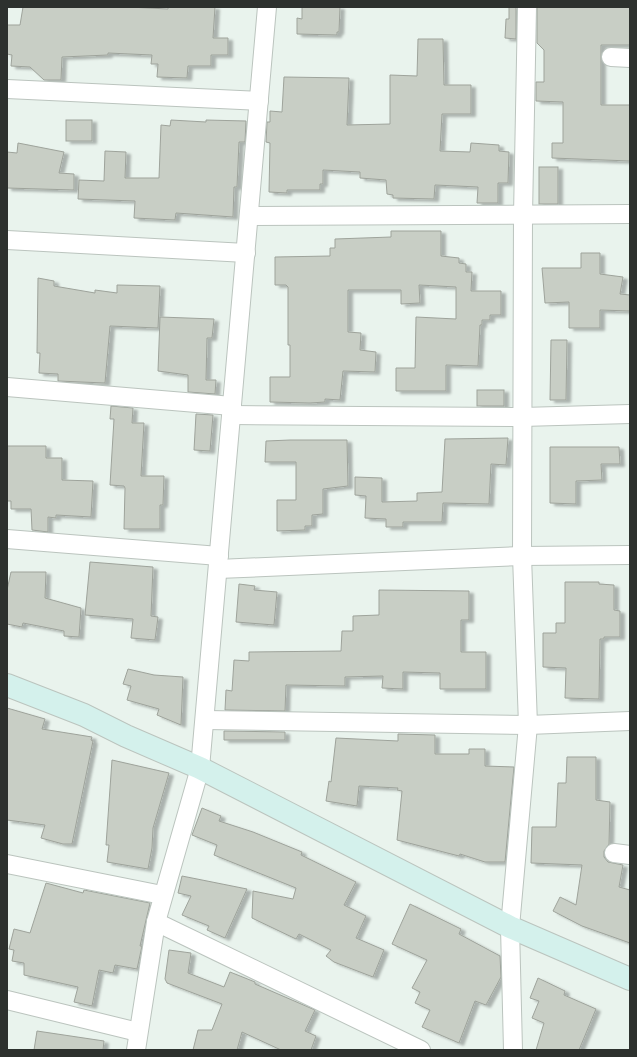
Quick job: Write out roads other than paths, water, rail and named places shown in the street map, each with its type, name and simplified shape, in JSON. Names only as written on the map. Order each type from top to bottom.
[{"type":"main road","points":[[7,685],[84,715],[126,736],[200,768],[510,927],[630,979]]},
{"type":"street","points":[[136,1050],[156,922],[162,895],[200,768],[206,720],[267,7]]},
{"type":"street","points":[[513,1050],[510,927],[528,725],[522,556],[523,215],[527,7]]},
{"type":"street","points":[[611,57],[630,58]]},
{"type":"street","points":[[7,90],[259,101]]},
{"type":"street","points":[[249,216],[630,214]]},
{"type":"street","points":[[7,240],[246,253]]},
{"type":"street","points":[[7,387],[232,411],[522,417],[630,414]]},
{"type":"street","points":[[7,538],[219,563],[630,555]]},
{"type":"street","points":[[206,720],[528,725],[630,721]]},
{"type":"street","points":[[7,864],[162,895]]},
{"type":"street","points":[[156,922],[421,1050]]},
{"type":"street","points":[[7,1000],[138,1032]]}]
